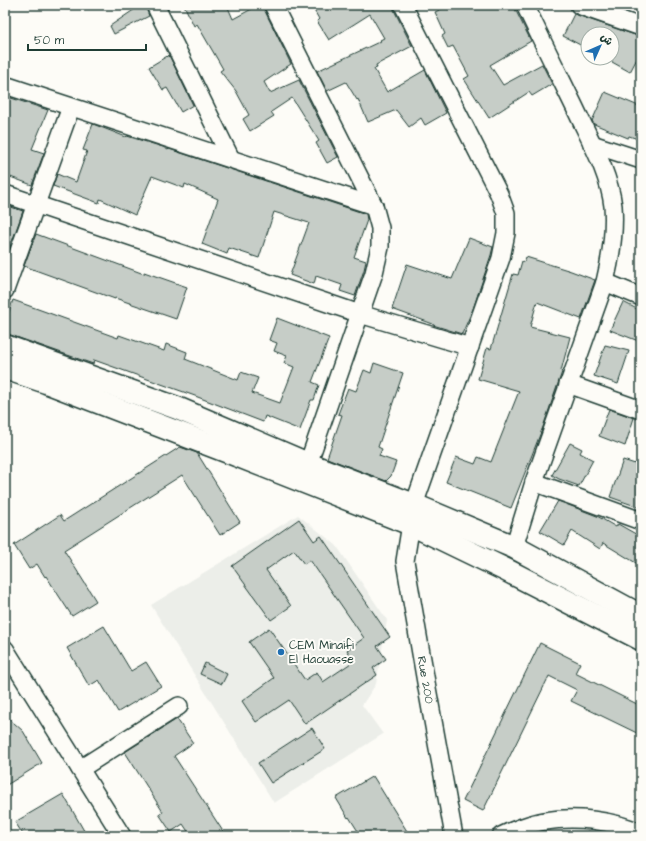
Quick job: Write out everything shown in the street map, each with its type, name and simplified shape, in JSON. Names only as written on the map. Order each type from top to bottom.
[{"type":"main road","points":[[5,346],[177,408],[308,464],[413,514],[506,570],[641,639]]},
{"type":"main road","points":[[5,368],[46,382],[223,450],[514,547],[641,616]]},
{"type":"street","points":[[155,5],[231,159]]},
{"type":"street","points":[[273,5],[374,206],[380,228],[380,247],[374,273],[308,464]]},
{"type":"street","name":"Rue 200","points":[[403,5],[499,194],[506,213],[506,233],[501,258],[413,514],[405,560],[454,836]]},
{"type":"street","points":[[514,547],[534,482],[604,282],[610,258],[614,229],[608,183],[597,153],[525,5]]},
{"type":"street","points":[[586,6],[641,27]]},
{"type":"street","points":[[5,85],[374,206]]},
{"type":"street","points":[[5,290],[71,107]]},
{"type":"street","points":[[592,144],[641,160]]},
{"type":"street","points":[[5,194],[360,314],[470,347]]},
{"type":"street","points":[[604,282],[641,297]]},
{"type":"street","points":[[568,384],[641,410]]},
{"type":"street","points":[[534,482],[641,521]]},
{"type":"street","points":[[5,649],[122,836]]},
{"type":"street","points":[[80,769],[179,706]]},
{"type":"street","points":[[501,836],[512,830],[544,821],[576,818],[609,822],[641,833]]},
{"type":"shaded area","name":"CEM Minaifi El Haouasse","points":[[298,515],[336,545],[387,620],[376,684],[362,705],[383,734],[274,803],[151,605]]},
{"type":"building","points":[[133,5],[145,5],[149,16],[114,34],[110,26],[135,9]]},
{"type":"building","points":[[184,5],[227,5],[233,19],[259,5],[263,5],[291,64],[264,82],[270,93],[299,80],[338,157],[327,163],[316,143],[319,141],[292,98],[271,112],[274,116],[250,131],[243,119],[249,115],[236,91],[220,71],[223,69],[197,24],[194,26]]},
{"type":"building","points":[[311,5],[393,5],[412,46],[376,65],[377,68],[374,69],[387,92],[425,70],[446,113],[425,125],[421,118],[409,127],[396,110],[368,122],[358,99],[357,100],[346,82],[327,91],[317,71],[381,41],[380,40],[384,38],[370,14],[329,40],[317,21],[319,19]]},
{"type":"building","points":[[450,5],[513,5],[531,41],[490,65],[503,85],[542,64],[552,84],[532,96],[529,92],[489,118],[464,79],[469,76],[453,46],[448,48],[442,36],[445,34],[435,12]]},
{"type":"building","points":[[574,14],[609,26],[580,26],[580,45],[563,36]]},
{"type":"building","points":[[620,30],[641,37],[641,51],[630,72],[619,66]]},
{"type":"building","points":[[169,55],[193,105],[181,112],[167,88],[163,90],[149,67]]},
{"type":"building","points":[[605,92],[641,107],[641,140],[629,136],[628,138],[594,124],[592,121]]},
{"type":"building","points":[[5,96],[48,110],[32,149],[44,153],[32,185],[5,175]]},
{"type":"building","points":[[93,124],[126,137],[127,136],[163,147],[168,150],[169,149],[366,214],[367,220],[354,257],[366,261],[355,296],[340,291],[342,285],[316,276],[314,284],[290,275],[309,223],[274,212],[259,258],[229,248],[227,254],[202,244],[218,199],[185,184],[184,188],[152,176],[135,215],[100,199],[99,203],[53,186],[57,174],[76,182],[87,151],[83,150]]},
{"type":"building","points":[[5,205],[23,211],[9,250],[5,248]]},
{"type":"building","points":[[36,234],[144,274],[144,272],[187,287],[176,319],[24,266]]},
{"type":"building","points":[[469,238],[493,247],[473,309],[462,334],[433,325],[392,309],[407,264],[452,279]]},
{"type":"building","points":[[526,257],[595,280],[581,319],[537,302],[530,327],[570,337],[562,372],[543,427],[511,508],[446,482],[456,457],[475,464],[478,457],[491,462],[519,391],[478,379],[487,348],[491,349],[513,274],[518,275],[522,261],[524,262]]},
{"type":"building","points":[[13,300],[118,338],[119,335],[164,351],[166,344],[187,352],[185,359],[238,380],[241,372],[258,378],[252,393],[280,403],[294,367],[284,363],[287,356],[274,351],[277,343],[269,340],[277,318],[329,338],[312,382],[319,385],[314,400],[311,400],[300,430],[265,416],[263,422],[94,360],[93,364],[5,333],[5,323]]},
{"type":"building","points":[[623,302],[641,311],[641,342],[610,330]]},
{"type":"building","points":[[605,345],[629,351],[618,384],[594,376]]},
{"type":"building","points":[[374,363],[403,373],[378,447],[382,449],[379,456],[396,462],[391,476],[386,481],[327,458],[342,415],[338,414],[348,388],[356,391],[364,370],[371,373]]},
{"type":"building","points":[[609,409],[634,418],[625,446],[599,436]]},
{"type":"building","points":[[570,443],[582,449],[580,453],[593,460],[579,486],[552,475]]},
{"type":"building","points":[[180,447],[197,453],[240,522],[220,535],[182,475],[64,550],[96,601],[72,616],[37,564],[29,569],[14,545],[60,515],[64,521]]},
{"type":"building","points":[[623,460],[641,466],[641,508],[610,497]]},
{"type":"building","points":[[558,501],[597,516],[616,527],[618,524],[641,537],[641,566],[603,543],[600,549],[572,531],[564,545],[540,531]]},
{"type":"building","points":[[299,519],[314,541],[321,536],[390,637],[377,646],[386,659],[373,668],[377,675],[305,724],[289,700],[256,722],[242,701],[274,678],[249,642],[269,628],[305,680],[317,672],[323,682],[354,661],[347,650],[364,638],[310,560],[304,564],[294,550],[266,570],[291,606],[271,620],[232,566]]},
{"type":"building","points":[[104,626],[131,671],[146,662],[161,686],[118,712],[99,680],[89,686],[67,648]]},
{"type":"building","points":[[540,643],[580,663],[575,673],[641,706],[641,735],[571,701],[577,690],[549,676],[483,811],[463,801]]},
{"type":"building","points":[[205,663],[227,674],[222,684],[200,674]]},
{"type":"building","points":[[5,715],[23,731],[42,763],[5,786]]},
{"type":"building","points":[[177,719],[193,743],[174,756],[226,836],[191,836],[183,824],[171,832],[159,814],[163,812],[125,752]]},
{"type":"building","points":[[312,728],[325,749],[271,783],[258,763]]},
{"type":"building","points":[[373,776],[410,836],[361,836],[349,817],[348,818],[336,798]]},
{"type":"building","points":[[63,794],[87,836],[24,836],[15,822]]},
{"type":"place","name":"CEM Minaifi El Haouasse","points":[[281,652]]}]
